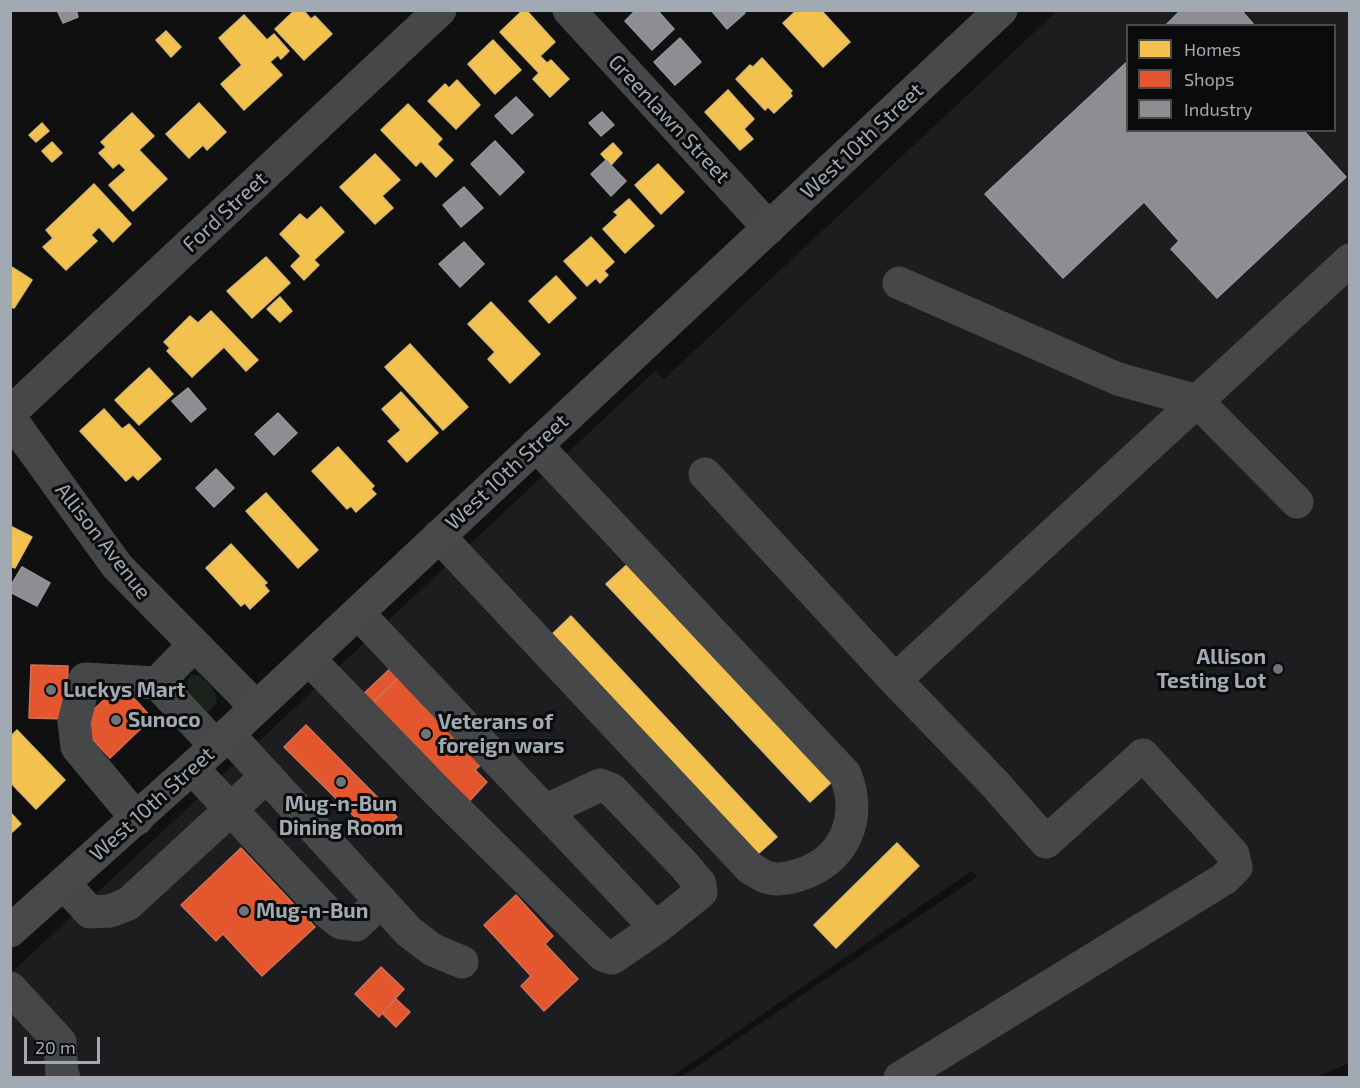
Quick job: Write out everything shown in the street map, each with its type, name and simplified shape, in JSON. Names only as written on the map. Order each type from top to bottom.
[{"type":"main road","name":"West 10th Street","points":[[10,931],[192,768],[1002,10]]},
{"type":"street","name":"Ford Street","points":[[10,413],[440,10]]},
{"type":"street","name":"Greenlawn Street","points":[[569,10],[769,228]]},
{"type":"street","points":[[896,680],[1350,261]]},
{"type":"street","points":[[898,283],[1118,378],[1197,401],[1297,502]]},
{"type":"street","name":"Allison Avenue","points":[[10,418],[117,566],[256,707]]},
{"type":"street","points":[[439,536],[750,868],[767,877],[783,879],[816,868],[843,844],[853,807],[845,774],[536,445]]},
{"type":"street","points":[[705,474],[995,784],[1046,842],[1143,755],[1233,854],[1236,867],[1224,879],[900,1077]]},
{"type":"street","points":[[358,613],[656,928]]},
{"type":"street","points":[[157,683],[194,645]]},
{"type":"street","points":[[309,659],[437,792],[603,955],[612,958],[656,928],[701,892],[700,884],[684,865],[611,789],[600,785],[545,811]]},
{"type":"street","points":[[137,819],[77,747],[74,722],[85,679],[157,683],[267,776],[409,932],[433,950],[462,962]]},
{"type":"street","points":[[192,768],[327,912],[341,923],[356,925],[381,901]]},
{"type":"street","points":[[64,884],[90,912],[110,911],[128,904],[267,776]]},
{"type":"street","points":[[10,988],[60,1042],[62,1076],[64,1077]]},
{"type":"shaded area","points":[[1057,11],[1349,11],[1349,1063],[1315,1078],[681,1077],[977,877],[972,871],[671,1077],[11,1078],[11,973],[655,371],[664,379]]},
{"type":"shaded area","points":[[191,675],[199,675],[215,692],[216,701],[209,712],[204,712],[182,687]]},
{"type":"building: Homes","points":[[295,10],[303,10],[311,19],[315,16],[332,34],[304,60],[275,29]]},
{"type":"building: Homes","points":[[523,10],[526,10],[555,42],[540,56],[547,63],[551,60],[569,79],[550,97],[533,79],[539,73],[500,32]]},
{"type":"building: Homes","points":[[797,10],[821,10],[850,42],[823,67],[783,23]]},
{"type":"building: Homes","points":[[244,15],[267,40],[274,34],[289,51],[281,59],[278,55],[270,62],[282,75],[244,110],[221,84],[242,65],[219,38]]},
{"type":"building: Homes","points":[[166,31],[181,47],[171,57],[156,40]]},
{"type":"building: Homes","points":[[493,40],[521,70],[495,94],[468,64]]},
{"type":"building: Homes","points":[[762,58],[792,91],[790,93],[792,96],[774,113],[768,107],[765,110],[736,79],[750,65],[753,67]]},
{"type":"building: Homes","points":[[457,80],[480,105],[456,129],[428,101],[445,84],[449,88]]},
{"type":"building: Homes","points":[[728,90],[754,119],[744,129],[753,139],[740,150],[705,112]]},
{"type":"building: Homes","points":[[199,103],[226,132],[207,150],[203,145],[189,158],[166,134]]},
{"type":"building: Homes","points":[[408,104],[442,139],[437,144],[453,160],[436,177],[421,161],[416,166],[381,130]]},
{"type":"building: Homes","points":[[132,113],[154,136],[139,150],[167,179],[133,211],[109,185],[126,170],[119,163],[113,168],[99,153],[106,147],[101,142]]},
{"type":"building: Homes","points":[[42,123],[49,131],[36,142],[29,135]]},
{"type":"building: Homes","points":[[52,142],[62,153],[52,162],[42,151]]},
{"type":"building: Homes","points":[[613,143],[622,153],[611,165],[601,154]]},
{"type":"building: Homes","points":[[375,154],[400,180],[382,196],[393,208],[375,224],[340,187]]},
{"type":"building: Homes","points":[[658,164],[684,192],[661,214],[635,185]]},
{"type":"building: Homes","points":[[94,184],[131,224],[113,242],[99,227],[91,235],[97,241],[66,270],[43,247],[53,238],[46,230]]},
{"type":"building: Homes","points":[[629,199],[654,226],[625,253],[603,229],[618,215],[614,212]]},
{"type":"building: Homes","points":[[321,207],[344,232],[314,260],[319,265],[304,280],[291,266],[301,256],[280,234],[300,214],[307,220]]},
{"type":"building: Homes","points":[[591,237],[614,262],[604,271],[608,275],[600,283],[596,278],[587,286],[564,261]]},
{"type":"building: Homes","points":[[266,257],[290,283],[252,318],[227,291]]},
{"type":"building: Homes","points":[[10,266],[32,280],[14,308],[10,306]]},
{"type":"building: Homes","points":[[556,276],[576,298],[549,323],[529,301]]},
{"type":"building: Homes","points":[[280,297],[292,311],[280,322],[267,309]]},
{"type":"building: Homes","points":[[491,302],[540,354],[510,383],[488,359],[495,352],[468,324]]},
{"type":"building: Homes","points":[[211,311],[258,360],[246,371],[224,347],[192,377],[167,351],[170,348],[164,342],[190,316],[198,323]]},
{"type":"building: Homes","points":[[410,344],[468,407],[443,430],[385,367]]},
{"type":"building: Homes","points":[[149,368],[173,394],[139,425],[115,400]]},
{"type":"building: Homes","points":[[401,392],[438,433],[407,462],[388,441],[401,430],[382,409]]},
{"type":"building: Homes","points":[[104,409],[122,429],[129,424],[161,459],[138,480],[133,475],[126,481],[80,431]]},
{"type":"building: Homes","points":[[338,447],[374,486],[371,489],[376,494],[356,512],[351,506],[347,509],[312,471]]},
{"type":"building: Homes","points":[[266,493],[318,550],[298,568],[246,511]]},
{"type":"building: Homes","points":[[10,526],[32,537],[15,568],[10,566]]},
{"type":"building: Homes","points":[[231,544],[267,583],[264,585],[269,591],[250,609],[245,603],[241,606],[206,568]]},
{"type":"building: Homes","points":[[632,560],[835,779],[810,802],[606,584]]},
{"type":"building: Homes","points":[[571,616],[777,837],[751,860],[546,640]]},
{"type":"building: Homes","points":[[17,730],[65,780],[36,809],[10,782],[10,737]]},
{"type":"building: Homes","points":[[10,812],[21,824],[10,834]]},
{"type":"building: Homes","points":[[897,843],[919,866],[836,948],[814,925]]},
{"type":"building: Shops","points":[[31,665],[68,666],[67,719],[29,718]]},
{"type":"building: Shops","points":[[393,666],[401,675],[367,708],[358,699]]},
{"type":"building: Shops","name":"Veterans of foreign wars","points":[[401,675],[485,761],[475,770],[487,782],[463,808],[370,706]]},
{"type":"building: Shops","points":[[121,684],[152,718],[110,758],[78,724]]},
{"type":"building: Shops","name":"Mug-n-Bun Dining Room","points":[[306,725],[397,817],[375,837],[284,747]]},
{"type":"building: Shops","name":"Mug-n-Bun","points":[[241,848],[315,927],[262,976],[223,934],[216,941],[181,905]]},
{"type":"building: Shops","points":[[516,895],[553,936],[545,944],[578,979],[544,1011],[521,986],[531,976],[484,925]]},
{"type":"building: Shops","points":[[381,967],[404,989],[379,1017],[355,994]]},
{"type":"building: Shops","points":[[396,999],[410,1012],[396,1027],[382,1013]]},
{"type":"building: Industry","points":[[57,10],[76,10],[78,17],[63,23]]},
{"type":"building: Industry","points":[[636,10],[657,10],[674,29],[652,50],[625,21]]},
{"type":"building: Industry","points":[[711,10],[742,10],[745,13],[727,29]]},
{"type":"building: Industry","points":[[1181,10],[1241,10],[1253,24],[1167,24]]},
{"type":"building: Industry","points":[[680,38],[701,62],[675,85],[654,62]]},
{"type":"building: Industry","points":[[1126,63],[1126,132],[1305,132],[1346,177],[1217,298],[1171,249],[1179,241],[1144,202],[1063,278],[985,194]]},
{"type":"building: Industry","points":[[516,97],[533,115],[512,134],[495,116]]},
{"type":"building: Industry","points":[[602,112],[614,125],[601,136],[589,123]]},
{"type":"building: Industry","points":[[495,141],[524,172],[500,195],[471,164]]},
{"type":"building: Industry","points":[[606,160],[626,181],[611,196],[591,174]]},
{"type":"building: Industry","points":[[464,187],[483,208],[461,227],[443,205]]},
{"type":"building: Industry","points":[[464,242],[484,264],[460,287],[439,264]]},
{"type":"building: Industry","points":[[188,388],[206,409],[191,422],[172,401]]},
{"type":"building: Industry","points":[[278,413],[297,433],[274,455],[255,434]]},
{"type":"building: Industry","points":[[216,469],[234,488],[214,507],[196,488]]},
{"type":"building: Industry","points":[[22,567],[50,583],[37,606],[10,592],[10,587]]},
{"type":"place","name":"Allison Testing Lot","points":[[1278,669]]},
{"type":"place","name":"Luckys Mart","points":[[51,690]]},
{"type":"place","name":"Sunoco","points":[[116,720]]},
{"type":"place","name":"Veterans of foreign wars","points":[[426,734]]},
{"type":"place","name":"Mug-n-Bun Dining Room","points":[[341,782]]},
{"type":"place","name":"Mug-n-Bun","points":[[244,911]]}]
